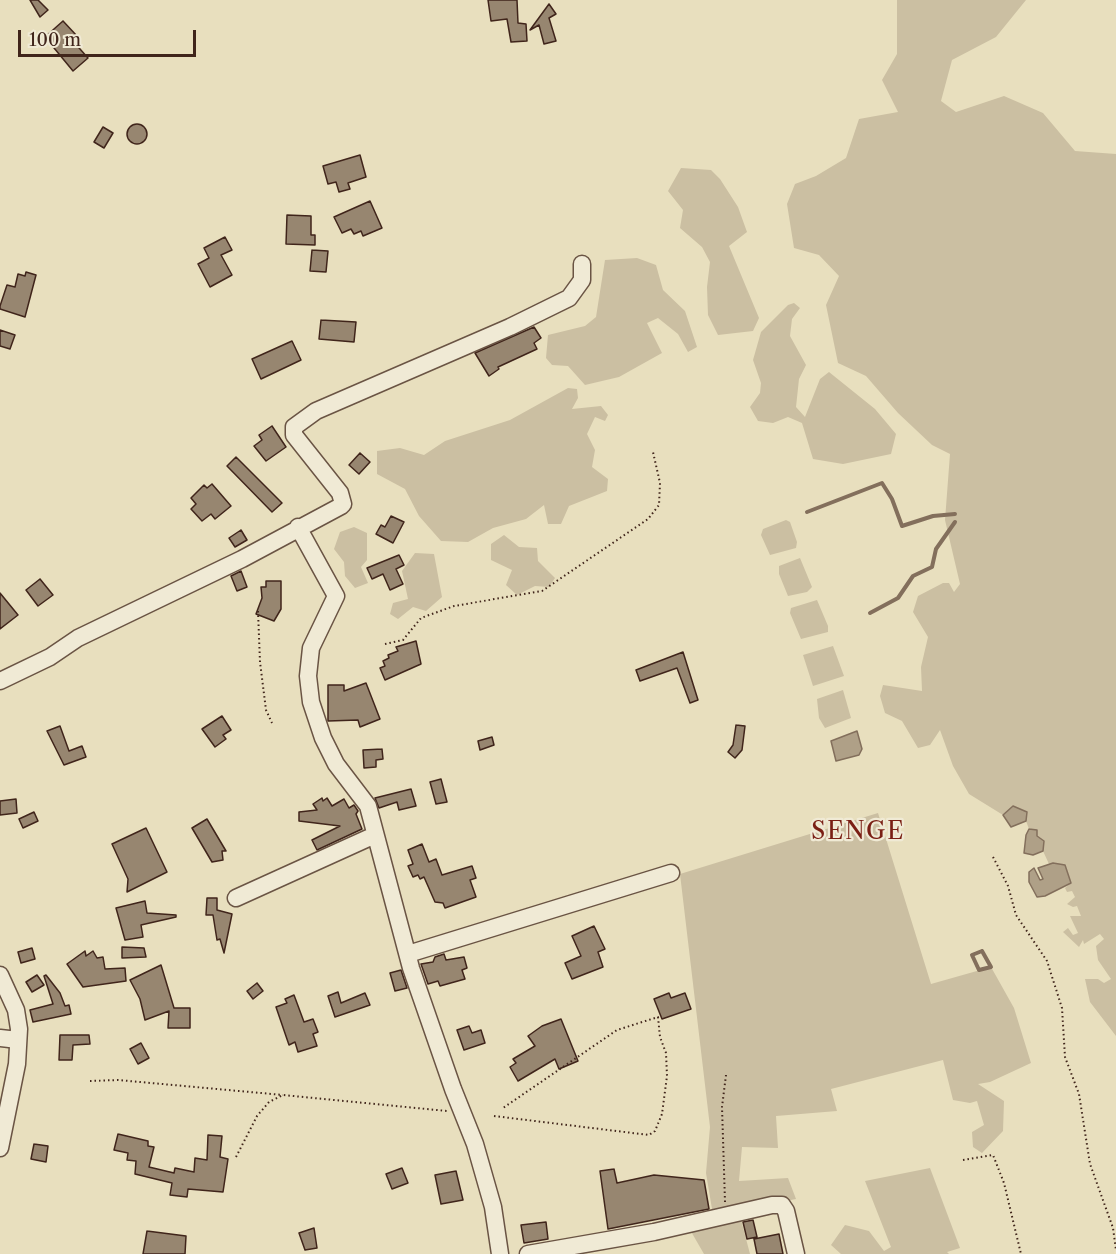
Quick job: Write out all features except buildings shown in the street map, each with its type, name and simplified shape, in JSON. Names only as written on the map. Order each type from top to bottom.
[{"type":"street","points":[[0,681],[50,657],[78,638],[242,559],[343,504],[340,493],[294,435],[294,427],[316,411],[510,327],[569,298],[582,280],[582,264]]},
{"type":"street","points":[[298,527],[336,596],[311,648],[308,676],[311,702],[323,738],[336,764],[368,806],[408,954],[475,1144],[493,1207],[500,1254]]},
{"type":"street","points":[[236,898],[375,835]]},
{"type":"street","points":[[408,954],[671,873]]},
{"type":"street","points":[[0,975],[16,1010],[18,1040],[17,1064],[0,1148]]},
{"type":"street","points":[[0,1038],[18,1040]]},
{"type":"street","points":[[528,1254],[654,1232],[721,1216],[782,1205],[786,1211],[796,1254]]},
{"type":"path","points":[[385,644],[403,640],[420,618],[454,606],[514,598],[542,591],[648,519],[659,505],[660,483],[652,452]]},
{"type":"path","points":[[258,611],[261,671],[266,710],[272,723]]},
{"type":"path","points":[[993,857],[1008,886],[1016,915],[1047,961],[1062,1008],[1065,1057],[1079,1094],[1090,1164],[1113,1228],[1116,1250]]},
{"type":"path","points":[[494,1116],[649,1135],[655,1131],[662,1114],[667,1076],[666,1053],[660,1037],[658,1017],[617,1030],[503,1108]]},
{"type":"path","points":[[721,1216],[725,1203],[722,1107],[726,1075]]},
{"type":"path","points":[[90,1081],[118,1080],[462,1112]]},
{"type":"path","points":[[236,1157],[257,1116],[269,1102],[283,1095]]},
{"type":"path","points":[[963,1160],[993,1155],[1004,1183],[1021,1254]]},
{"type":"shaded area","points":[[897,0],[1026,0],[996,37],[952,60],[941,101],[956,112],[1004,96],[1043,113],[1075,151],[1116,154],[1116,1036],[1090,1002],[1085,979],[1098,979],[1104,983],[1111,979],[1098,960],[1096,946],[1104,939],[1100,934],[1084,944],[1083,940],[1079,947],[1063,932],[1068,928],[1073,935],[1078,933],[1070,916],[1081,916],[1077,906],[1067,904],[1075,897],[1072,891],[1067,892],[1065,888],[1071,883],[1065,865],[1049,864],[1043,851],[1044,841],[1037,836],[1037,830],[1029,829],[1026,821],[1027,812],[1013,807],[1003,815],[969,794],[953,766],[940,730],[930,745],[918,748],[902,721],[885,713],[880,696],[883,685],[922,691],[921,667],[928,637],[913,612],[918,596],[943,583],[949,583],[954,592],[960,584],[945,520],[950,454],[932,445],[898,413],[866,376],[838,363],[826,305],[839,276],[819,255],[794,248],[787,204],[795,184],[816,176],[846,158],[859,119],[898,112],[882,80],[897,54]]},
{"type":"shaded area","points":[[681,168],[711,170],[720,179],[738,207],[747,232],[729,246],[759,318],[753,331],[718,335],[708,315],[707,287],[710,262],[702,247],[680,228],[683,210],[668,191]]},
{"type":"shaded area","points":[[637,258],[656,265],[663,290],[685,311],[697,347],[688,352],[678,334],[658,318],[647,323],[662,353],[619,377],[585,385],[568,366],[552,365],[546,358],[548,335],[585,326],[596,317],[605,260]]},
{"type":"shaded area","points":[[794,303],[800,308],[792,319],[790,336],[806,365],[799,379],[796,407],[805,417],[820,379],[829,372],[875,409],[896,434],[891,454],[843,464],[813,459],[802,423],[788,417],[773,423],[758,421],[750,407],[760,393],[761,383],[753,360],[761,332],[788,305]]},
{"type":"shaded area","points":[[568,388],[577,389],[578,398],[572,409],[601,406],[608,415],[605,421],[595,417],[587,434],[595,450],[592,467],[608,479],[607,491],[569,506],[561,524],[548,524],[544,505],[526,519],[493,528],[468,542],[441,541],[419,516],[405,489],[377,474],[377,451],[400,448],[424,455],[445,441],[510,420]]},
{"type":"shaded area","points":[[786,520],[790,522],[797,542],[796,548],[770,555],[761,535],[763,529]]},
{"type":"shaded area","points":[[354,527],[367,533],[367,560],[361,567],[368,583],[355,588],[345,576],[344,562],[334,549],[340,532]]},
{"type":"shaded area","points":[[504,535],[519,547],[537,548],[538,561],[555,578],[549,587],[535,586],[517,595],[506,585],[512,570],[491,560],[491,544]]},
{"type":"shaded area","points":[[415,553],[434,554],[442,597],[426,611],[413,607],[398,619],[390,614],[393,603],[408,599],[402,571]]},
{"type":"shaded area","points":[[800,558],[812,587],[807,592],[788,596],[779,574],[779,566]]},
{"type":"shaded area","points":[[817,600],[828,626],[828,632],[801,639],[790,613],[791,608]]},
{"type":"shaded area","points":[[833,646],[844,676],[813,686],[803,655]]},
{"type":"shaded area","points":[[843,690],[851,718],[825,728],[819,718],[817,699]]},
{"type":"shaded area","points":[[857,731],[862,749],[859,755],[836,761],[831,741]]},
{"type":"shaded area","points":[[1013,806],[1027,812],[1026,821],[1011,827],[1003,815]]},
{"type":"shaded area","points":[[878,813],[931,984],[991,967],[1014,1008],[1031,1063],[990,1082],[978,1084],[1004,1101],[1003,1131],[982,1153],[973,1147],[972,1132],[984,1125],[977,1101],[970,1103],[953,1100],[943,1060],[831,1089],[837,1111],[776,1116],[778,1148],[742,1147],[739,1181],[788,1178],[796,1199],[713,1215],[706,1173],[710,1127],[680,874]]},
{"type":"shaded area","points":[[1029,829],[1037,830],[1037,836],[1044,841],[1043,851],[1033,855],[1024,853]]},
{"type":"shaded area","points":[[1053,863],[1065,865],[1071,883],[1045,896],[1037,897],[1029,882],[1029,872],[1034,868],[1040,880],[1043,879],[1038,868]]},
{"type":"shaded area","points":[[930,1168],[960,1248],[947,1252],[949,1254],[841,1254],[831,1245],[845,1225],[869,1231],[884,1251],[891,1247],[865,1181]]},
{"type":"shaded area","points":[[740,1216],[750,1254],[704,1254],[689,1228]]},
{"type":"waterway","points":[[807,512],[882,483],[892,499],[902,526],[933,516],[955,514]]},
{"type":"waterway","points":[[870,613],[898,598],[913,576],[932,567],[936,549],[955,522]]},
{"type":"waterway","points":[[982,951],[991,967],[979,970],[972,955],[982,951]]},
{"type":"district","name":"SENGE","points":[[858,832]]}]
